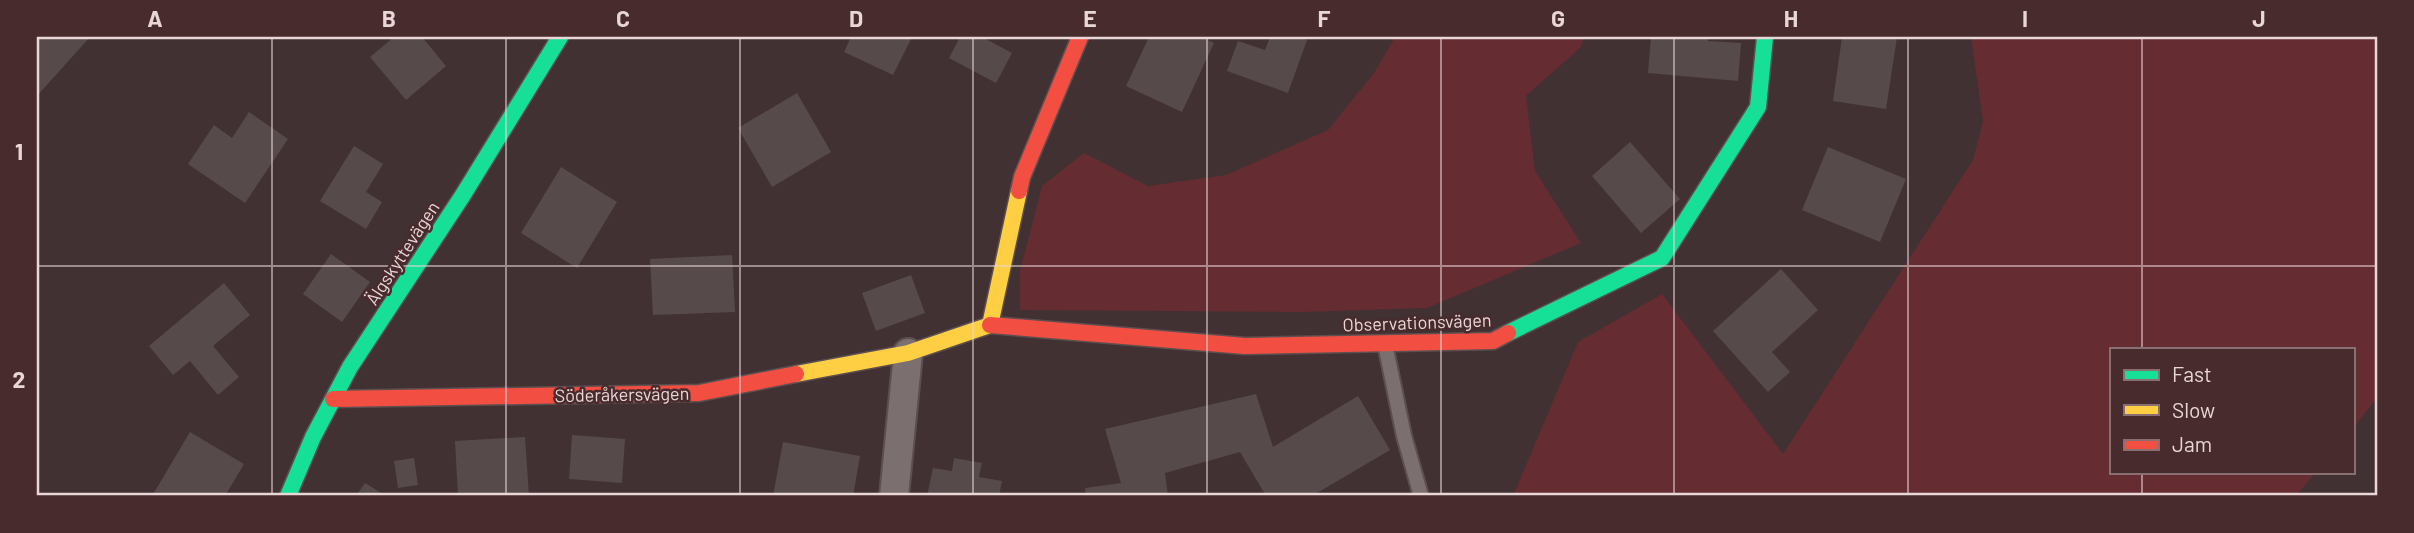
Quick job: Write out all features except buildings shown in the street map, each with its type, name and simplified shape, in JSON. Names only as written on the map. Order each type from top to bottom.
[{"type":"street","name":"Älgskyttevägen","points":[[288,496],[313,437],[350,367],[463,195],[560,37]]},
{"type":"street","points":[[990,325],[1022,177],[1080,37]]},
{"type":"street","name":"Observationsvägen","points":[[990,325],[1245,346],[1493,341],[1662,258],[1758,107],[1765,37]]},
{"type":"street","name":"Söderåkersvägen","points":[[332,399],[698,393],[908,353],[990,325]]},
{"type":"street","points":[[894,496],[908,353]]},
{"type":"lane","points":[[1385,343],[1404,436],[1421,496]]},
{"type":"shaded area","points":[[1395,37],[1585,37],[1580,48],[1526,96],[1535,171],[1581,243],[1427,308],[1303,312],[1020,310],[1020,271],[1042,186],[1084,153],[1148,186],[1226,175],[1328,130],[1374,73]]},
{"type":"shaded area","points":[[1971,37],[2377,37],[2377,398],[2354,427],[2354,348],[2110,348],[2110,474],[2314,474],[2296,496],[1513,496],[1578,342],[1662,294],[1783,454],[1973,160],[1983,121]]},
{"type":"traffic: fast","points":[[288,496],[313,437],[350,367],[463,195],[560,37]]},
{"type":"traffic: fast","points":[[1508,333],[1662,258],[1758,107],[1765,37]]},
{"type":"traffic: slow","points":[[796,374],[908,353],[990,325],[1019,191]]},
{"type":"traffic: jam","points":[[1019,191],[1022,177],[1080,37]]},
{"type":"traffic: jam","points":[[990,325],[1245,346],[1493,341],[1508,333]]},
{"type":"traffic: jam","points":[[333,399],[699,393],[796,374]]}]
